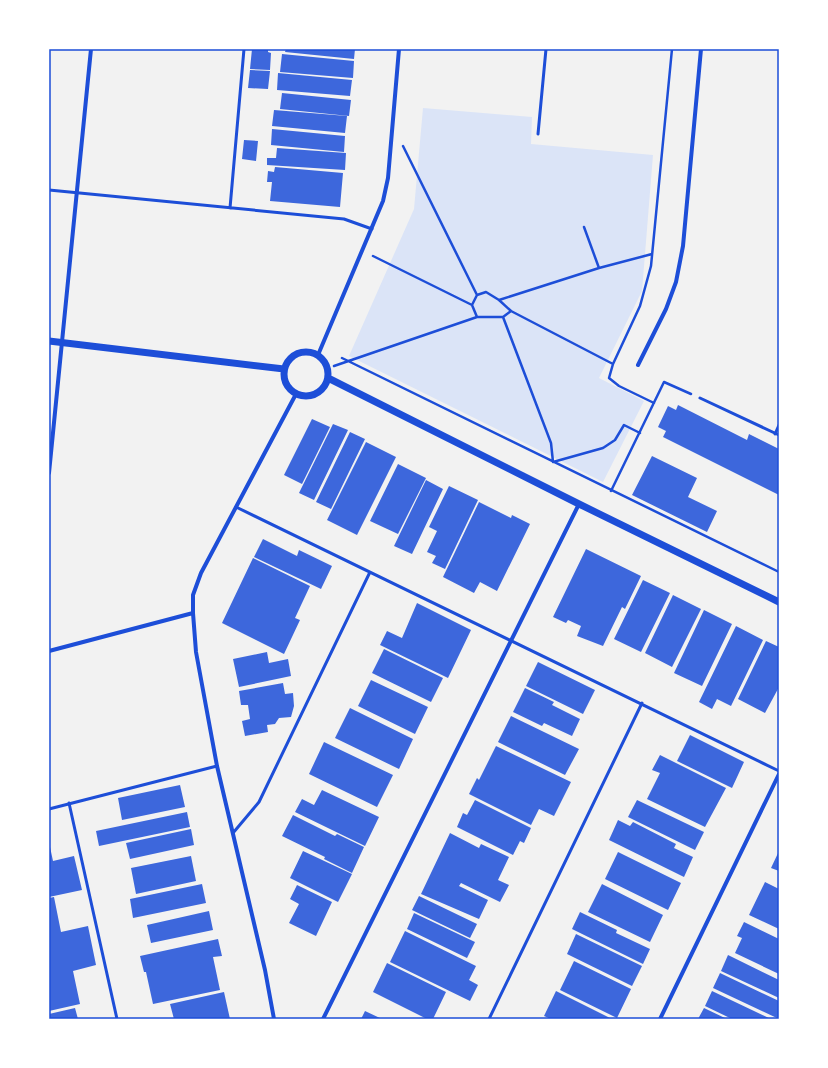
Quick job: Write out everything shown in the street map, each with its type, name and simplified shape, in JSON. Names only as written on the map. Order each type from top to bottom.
[{"type":"street","points":[[49,473],[91,49]]},
{"type":"street","points":[[318,355],[383,201],[388,178],[399,49]]},
{"type":"street","points":[[638,365],[666,309],[676,282],[683,246],[701,49]]},
{"type":"street","points":[[49,341],[284,368]]},
{"type":"street","points":[[306,352],[318,355],[325,362],[328,369],[328,378],[325,385],[317,394],[310,396],[296,394],[285,382],[284,368],[291,357],[298,353],[306,352]]},
{"type":"street","points":[[328,378],[779,602]]},
{"type":"street","points":[[274,1019],[265,970],[217,766],[196,652],[192,613],[193,595],[201,573],[296,394]]},
{"type":"street","points":[[323,1019],[510,640],[579,504]]},
{"type":"street","points":[[49,651],[192,613]]},
{"type":"street","points":[[660,1019],[779,773]]},
{"type":"lane","points":[[230,208],[244,49]]},
{"type":"lane","points":[[538,134],[546,49]]},
{"type":"lane","points":[[49,190],[344,219],[372,229]]},
{"type":"lane","points":[[700,398],[779,435]]},
{"type":"lane","points":[[775,434],[779,425]]},
{"type":"lane","points":[[236,507],[642,703],[779,773]]},
{"type":"lane","points":[[232,834],[259,802],[370,572]]},
{"type":"lane","points":[[488,1019],[642,703]]},
{"type":"lane","points":[[49,809],[217,766]]},
{"type":"lane","points":[[69,803],[117,1019]]},
{"type":"path","points":[[654,403],[619,386],[609,378],[613,364],[640,306],[651,266],[672,49]]},
{"type":"path","points":[[403,145],[477,295]]},
{"type":"path","points":[[584,227],[599,268]]},
{"type":"path","points":[[362,251],[472,305],[477,317]]},
{"type":"path","points":[[499,300],[599,268],[652,254]]},
{"type":"path","points":[[472,305],[477,295],[486,292],[499,300],[512,311],[613,364]]},
{"type":"path","points":[[328,369],[477,317],[503,317],[512,311]]},
{"type":"path","points":[[503,317],[551,443],[553,462]]},
{"type":"path","points":[[342,358],[779,572]]},
{"type":"path","points":[[611,491],[664,382],[700,398]]},
{"type":"path","points":[[553,462],[603,448],[615,440],[624,425],[640,433]]},
{"type":"shaded area","points":[[423,108],[532,117],[531,144],[653,155],[642,291],[599,378],[644,401],[603,482],[349,356],[414,209]]},
{"type":"building","points":[[252,49],[268,49],[268,52],[271,53],[270,70],[250,69]]},
{"type":"building","points":[[286,49],[355,49],[354,59],[285,52]]},
{"type":"building","points":[[282,54],[354,61],[353,78],[280,72]]},
{"type":"building","points":[[250,70],[270,71],[268,89],[248,88]]},
{"type":"building","points":[[278,73],[352,80],[350,96],[277,90]]},
{"type":"building","points":[[282,93],[351,100],[349,116],[280,109]]},
{"type":"building","points":[[274,110],[347,116],[345,133],[272,126]]},
{"type":"building","points":[[272,129],[345,136],[344,152],[271,145]]},
{"type":"building","points":[[244,140],[258,141],[256,161],[242,159]]},
{"type":"building","points":[[277,148],[346,153],[345,170],[267,165],[267,158],[276,158]]},
{"type":"building","points":[[275,167],[343,173],[340,207],[270,201],[272,182],[267,182],[268,171],[274,172]]},
{"type":"building","points":[[678,405],[747,440],[749,434],[779,449],[779,495],[663,437],[666,431],[658,427],[668,406],[676,410]]},
{"type":"building","points":[[312,419],[330,427],[302,484],[284,475]]},
{"type":"building","points":[[333,424],[348,430],[314,500],[299,493]]},
{"type":"building","points":[[350,432],[365,439],[331,509],[316,502]]},
{"type":"building","points":[[366,442],[396,457],[357,535],[327,520]]},
{"type":"building","points":[[652,456],[697,478],[688,497],[717,511],[707,532],[632,495]]},
{"type":"building","points":[[398,464],[426,478],[398,534],[370,521]]},
{"type":"building","points":[[426,480],[443,489],[412,554],[394,546]]},
{"type":"building","points":[[449,486],[478,500],[445,569],[432,563],[436,556],[427,552],[437,531],[429,527]]},
{"type":"building","points":[[479,502],[511,518],[512,515],[530,524],[497,591],[480,582],[474,593],[443,577]]},
{"type":"building","points":[[263,539],[297,556],[299,550],[332,566],[321,589],[254,557]]},
{"type":"building","points":[[586,549],[641,576],[625,609],[622,607],[603,646],[577,636],[581,626],[568,620],[566,623],[553,617]]},
{"type":"building","points":[[253,558],[310,586],[295,618],[300,620],[284,654],[222,623]]},
{"type":"building","points":[[643,580],[670,593],[641,652],[614,639]]},
{"type":"building","points":[[673,595],[701,609],[672,667],[645,653]]},
{"type":"building","points":[[417,603],[471,630],[448,678],[380,645],[387,631],[402,638]]},
{"type":"building","points":[[704,610],[732,624],[702,686],[674,673]]},
{"type":"building","points":[[736,626],[763,640],[731,706],[717,699],[712,709],[699,702]]},
{"type":"building","points":[[766,641],[779,647],[779,687],[765,713],[738,699]]},
{"type":"building","points":[[384,649],[443,678],[431,702],[372,673]]},
{"type":"building","points":[[267,652],[269,663],[288,659],[291,676],[239,687],[233,659]]},
{"type":"building","points":[[538,662],[595,690],[583,714],[526,686]]},
{"type":"building","points":[[371,680],[428,707],[415,734],[358,706]]},
{"type":"building","points":[[283,683],[285,694],[293,693],[294,706],[291,717],[279,718],[275,724],[267,725],[268,732],[245,736],[242,721],[250,719],[248,705],[241,705],[239,691]]},
{"type":"building","points":[[525,688],[554,702],[552,705],[580,719],[572,736],[544,723],[542,726],[513,712]]},
{"type":"building","points":[[350,708],[413,739],[399,769],[335,738]]},
{"type":"building","points":[[511,716],[579,749],[565,775],[498,742]]},
{"type":"building","points":[[690,735],[744,762],[732,788],[677,761]]},
{"type":"building","points":[[324,742],[393,775],[377,807],[309,774]]},
{"type":"building","points":[[496,746],[571,782],[554,816],[539,809],[531,825],[469,794],[477,778],[479,780]]},
{"type":"building","points":[[660,755],[726,788],[705,827],[647,799],[660,773],[652,770]]},
{"type":"building","points":[[180,785],[185,807],[122,820],[118,798]]},
{"type":"building","points":[[322,790],[379,817],[365,846],[295,812],[302,799],[314,805]]},
{"type":"building","points":[[475,800],[531,828],[524,843],[520,841],[513,855],[457,827],[463,813],[467,815]]},
{"type":"building","points":[[637,800],[704,832],[695,850],[628,817]]},
{"type":"building","points":[[187,812],[190,827],[99,846],[96,831]]},
{"type":"building","points":[[293,815],[335,836],[337,834],[364,847],[352,873],[324,859],[325,857],[282,836]]},
{"type":"building","points":[[618,820],[630,826],[633,822],[676,844],[674,848],[693,857],[684,877],[609,840]]},
{"type":"building","points":[[191,829],[194,845],[130,859],[126,843]]},
{"type":"building","points":[[450,833],[479,848],[481,844],[509,857],[498,880],[509,885],[500,902],[461,883],[459,886],[488,900],[479,919],[421,894]]},
{"type":"building","points":[[50,847],[53,861],[74,856],[82,890],[49,897]]},
{"type":"building","points":[[303,851],[352,874],[338,902],[290,878]]},
{"type":"building","points":[[779,851],[779,871],[771,868]]},
{"type":"building","points":[[618,852],[681,883],[668,910],[605,879]]},
{"type":"building","points":[[191,856],[196,881],[136,894],[131,868]]},
{"type":"building","points":[[765,882],[779,889],[779,929],[749,915]]},
{"type":"building","points":[[202,884],[206,903],[133,918],[130,899]]},
{"type":"building","points":[[602,884],[663,915],[650,942],[588,912]]},
{"type":"building","points":[[297,885],[332,902],[316,936],[289,923],[299,904],[290,899]]},
{"type":"building","points":[[419,896],[477,924],[470,938],[412,910]]},
{"type":"building","points":[[54,897],[61,932],[88,926],[96,965],[73,971],[80,1004],[49,1011],[49,898]]},
{"type":"building","points":[[209,911],[213,930],[151,943],[147,925]]},
{"type":"building","points":[[580,912],[617,930],[616,933],[650,949],[643,964],[572,929]]},
{"type":"building","points":[[414,913],[475,942],[467,958],[407,929]]},
{"type":"building","points":[[744,922],[779,939],[779,974],[735,953],[742,938],[737,936]]},
{"type":"building","points":[[405,931],[476,966],[469,980],[478,985],[470,1001],[390,962]]},
{"type":"building","points":[[576,934],[642,966],[632,986],[567,954]]},
{"type":"building","points":[[218,939],[222,956],[213,957],[220,990],[153,1004],[146,972],[144,972],[140,956]]},
{"type":"building","points":[[728,955],[779,980],[779,998],[721,971]]},
{"type":"building","points":[[574,961],[631,989],[617,1018],[560,990]]},
{"type":"building","points":[[387,963],[446,992],[433,1019],[427,1019],[373,992]]},
{"type":"building","points":[[720,973],[779,1001],[779,1019],[713,988]]},
{"type":"building","points":[[556,991],[612,1019],[551,1019],[544,1016]]},
{"type":"building","points":[[712,991],[771,1019],[732,1019],[705,1006]]},
{"type":"building","points":[[224,992],[230,1019],[174,1019],[170,1004]]},
{"type":"building","points":[[75,1008],[78,1019],[49,1019],[49,1014]]},
{"type":"building","points":[[704,1008],[727,1019],[698,1019]]},
{"type":"building","points":[[365,1011],[382,1019],[361,1019]]}]
